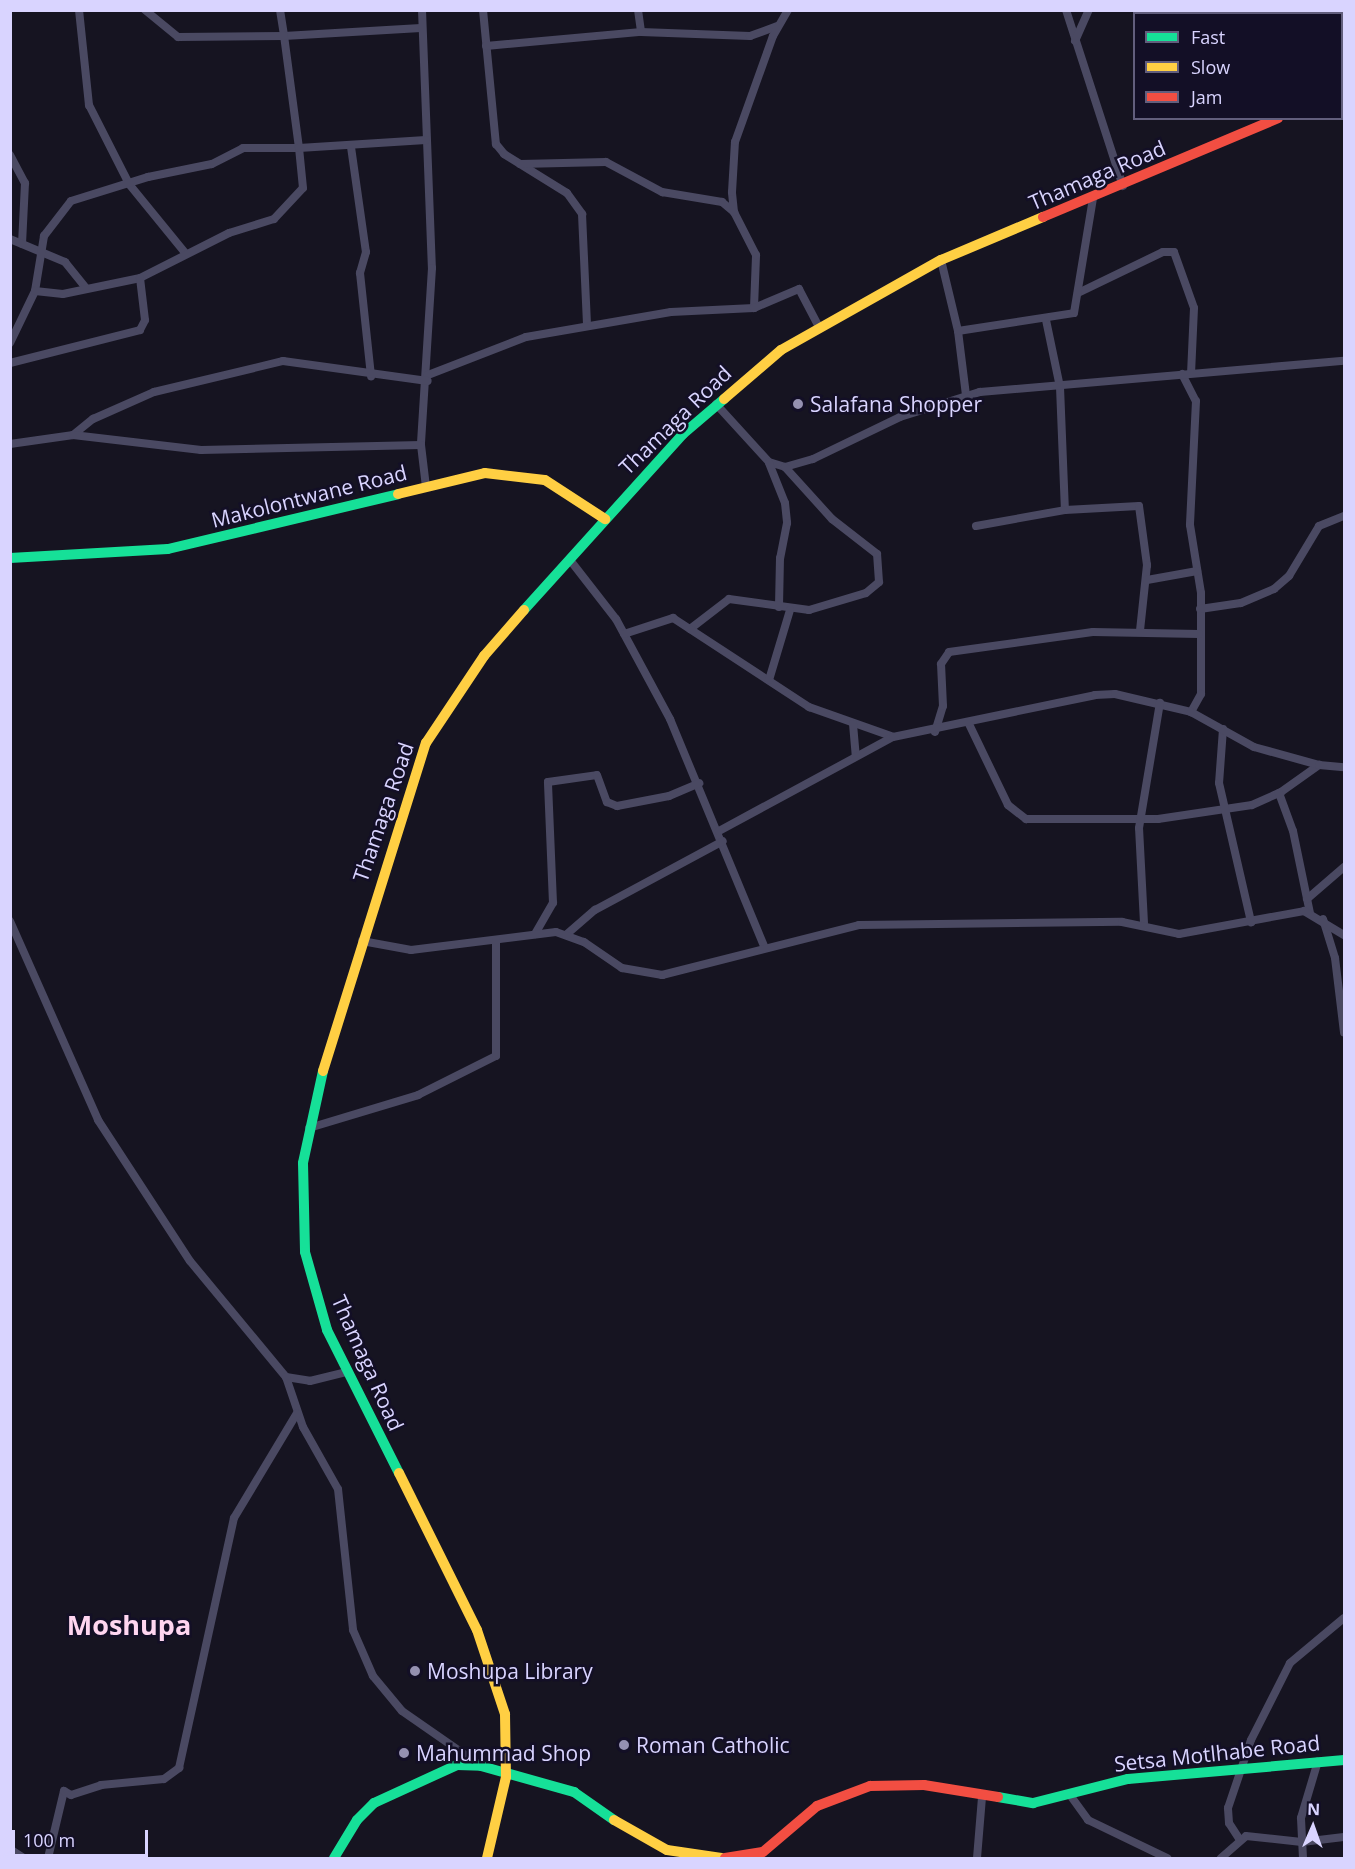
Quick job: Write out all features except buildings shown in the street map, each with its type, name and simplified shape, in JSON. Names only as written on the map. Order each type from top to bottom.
[{"type":"main road","name":"Thamaga Road","points":[[487,1858],[506,1777],[505,1714],[477,1630],[327,1330],[305,1252],[301,1189],[309,1128],[362,941],[426,743],[484,656],[604,519],[716,404],[781,350],[941,260],[1123,186],[1256,123]]},
{"type":"main road","name":"Makolontwane Road","points":[[10,558],[168,549],[484,474],[523,474],[565,490],[604,519]]},
{"type":"main road","name":"Setsa Motlhabe Road","points":[[481,1766],[506,1777],[574,1792],[641,1838],[667,1850],[723,1858],[763,1852],[818,1806],[870,1786],[924,1785],[982,1797],[1033,1803],[1128,1779],[1344,1760]]},
{"type":"main road","points":[[334,1858],[357,1820],[374,1803],[447,1769],[481,1766]]},
{"type":"street","points":[[79,10],[89,105],[129,184],[186,254]]},
{"type":"street","points":[[145,10],[178,37],[284,36],[421,28]]},
{"type":"street","points":[[35,291],[63,294],[140,278],[229,233],[274,219],[303,188],[280,10]]},
{"type":"street","points":[[422,10],[432,268],[428,378],[422,445],[426,487]]},
{"type":"street","points":[[483,10],[496,144],[520,164],[567,193],[582,214],[587,324]]},
{"type":"street","points":[[639,10],[641,32]]},
{"type":"street","points":[[734,212],[735,142],[777,26],[788,10]]},
{"type":"street","points":[[1066,10],[1123,186]]},
{"type":"street","points":[[1075,41],[1089,10]]},
{"type":"street","points":[[486,46],[641,32],[750,36],[777,26]]},
{"type":"street","points":[[10,344],[35,291],[44,236],[66,205],[129,184],[212,164],[254,146],[351,147],[426,140]]},
{"type":"street","points":[[351,147],[366,252],[360,273],[371,376]]},
{"type":"street","points":[[10,155],[25,183],[22,244]]},
{"type":"street","points":[[520,164],[606,162],[662,192],[722,202],[734,212],[756,255],[754,308]]},
{"type":"street","points":[[958,331],[1046,320],[1074,313],[1093,198]]},
{"type":"street","points":[[10,239],[65,262],[86,288]]},
{"type":"street","points":[[1078,292],[1163,252],[1174,252],[1194,308],[1187,373],[1196,401],[1190,525],[1200,609],[1201,694],[1191,712]]},
{"type":"street","points":[[941,260],[958,331],[966,395]]},
{"type":"street","points":[[10,363],[140,330],[145,320],[140,278]]},
{"type":"street","points":[[73,435],[93,418],[154,392],[283,361],[334,364],[371,376],[428,378],[526,337],[587,324],[754,308],[799,289],[819,327]]},
{"type":"street","points":[[1046,320],[1060,387],[1065,510]]},
{"type":"street","points":[[785,467],[813,459],[900,417],[966,395],[1187,373],[1344,361]]},
{"type":"street","points":[[716,404],[769,462],[785,503],[787,523],[780,558],[779,608]]},
{"type":"street","points":[[10,444],[73,435],[201,450],[422,445]]},
{"type":"street","points":[[690,629],[729,599],[790,610],[823,607],[866,593],[879,582],[882,572],[877,554],[832,519],[785,467],[769,462]]},
{"type":"street","points":[[976,526],[1065,510],[1139,506],[1147,580],[1140,631]]},
{"type":"street","points":[[1200,609],[1241,603],[1274,589],[1289,576],[1319,526],[1344,516]]},
{"type":"street","points":[[570,560],[598,591],[624,634],[699,783],[765,948]]},
{"type":"street","points":[[1147,580],[1197,571]]},
{"type":"street","points":[[769,680],[790,610]]},
{"type":"street","points":[[624,634],[667,617],[690,629],[809,707],[893,737]]},
{"type":"street","points":[[935,732],[944,706],[941,664],[949,652],[1071,634],[1140,631],[1199,634]]},
{"type":"street","points":[[719,831],[893,737],[935,732],[1095,695],[1160,703],[1191,712],[1254,747],[1319,765],[1344,767]]},
{"type":"street","points":[[1144,923],[1138,847],[1160,703]]},
{"type":"street","points":[[853,724],[856,756]]},
{"type":"street","points":[[969,724],[1018,816],[1050,822],[1109,816],[1141,819],[1223,810],[1279,793],[1319,765]]},
{"type":"street","points":[[1223,729],[1217,765],[1223,810],[1251,922]]},
{"type":"street","points":[[535,934],[553,903],[548,782],[597,775],[607,802],[617,806],[669,796],[699,783]]},
{"type":"street","points":[[1279,793],[1310,913]]},
{"type":"street","points":[[567,934],[595,910],[723,841]]},
{"type":"street","points":[[1307,899],[1344,867]]},
{"type":"street","points":[[362,941],[411,950],[535,934],[567,934],[622,968],[642,974],[688,971],[765,948],[859,925],[1144,923],[1179,934],[1251,922],[1271,914],[1310,913],[1323,919],[1344,935]]},
{"type":"street","points":[[1323,919],[1335,958],[1344,1032]]},
{"type":"street","points":[[10,921],[98,1120],[121,1160],[190,1261],[285,1377],[297,1413],[338,1489],[353,1630],[373,1676],[409,1717],[481,1766]]},
{"type":"street","points":[[309,1128],[418,1095],[496,1056],[496,940]]},
{"type":"street","points":[[285,1377],[310,1381],[346,1372]]},
{"type":"street","points":[[48,1858],[64,1791],[71,1795],[101,1785],[164,1779],[178,1768],[234,1518],[259,1468],[297,1413]]},
{"type":"street","points":[[1240,1840],[1228,1816],[1240,1768],[1290,1663],[1344,1618]]},
{"type":"street","points":[[1303,1858],[1301,1818],[1318,1761]]},
{"type":"street","points":[[1070,1795],[1088,1820],[1167,1858]]},
{"type":"street","points":[[977,1858],[982,1797]]},
{"type":"street","points":[[1221,1858],[1240,1840],[1253,1836],[1302,1842],[1344,1837]]},
{"type":"street","points":[[10,1849],[24,1858]]},
{"type":"traffic: fast","points":[[524,610],[683,434],[724,399]]},
{"type":"traffic: fast","points":[[10,558],[168,549],[398,494]]},
{"type":"traffic: fast","points":[[323,1071],[303,1163],[305,1252],[327,1330],[399,1473]]},
{"type":"traffic: fast","points":[[998,1797],[1033,1803],[1128,1779],[1344,1760]]},
{"type":"traffic: fast","points":[[334,1858],[357,1820],[374,1803],[457,1765],[481,1766],[574,1792],[614,1820]]},
{"type":"traffic: slow","points":[[724,399],[781,350],[941,260],[1043,217]]},
{"type":"traffic: slow","points":[[398,494],[485,473],[545,480],[605,519]]},
{"type":"traffic: slow","points":[[323,1071],[426,743],[484,656],[524,610]]},
{"type":"traffic: slow","points":[[399,1473],[477,1630],[505,1714],[506,1777],[487,1858]]},
{"type":"traffic: slow","points":[[614,1820],[667,1850],[721,1858]]},
{"type":"traffic: jam","points":[[1043,217],[1273,120]]},
{"type":"traffic: jam","points":[[725,1858],[763,1852],[817,1806],[870,1786],[924,1785],[998,1797]]},
{"type":"place","name":"Salafana Shopper","points":[[798,404]]},
{"type":"place","name":"Moshupa Library","points":[[415,1671]]},
{"type":"place","name":"Roman Catholic","points":[[624,1745]]},
{"type":"place","name":"Mahummad Shop","points":[[404,1753]]},
{"type":"district","name":"Moshupa","points":[[129,1625]]}]
